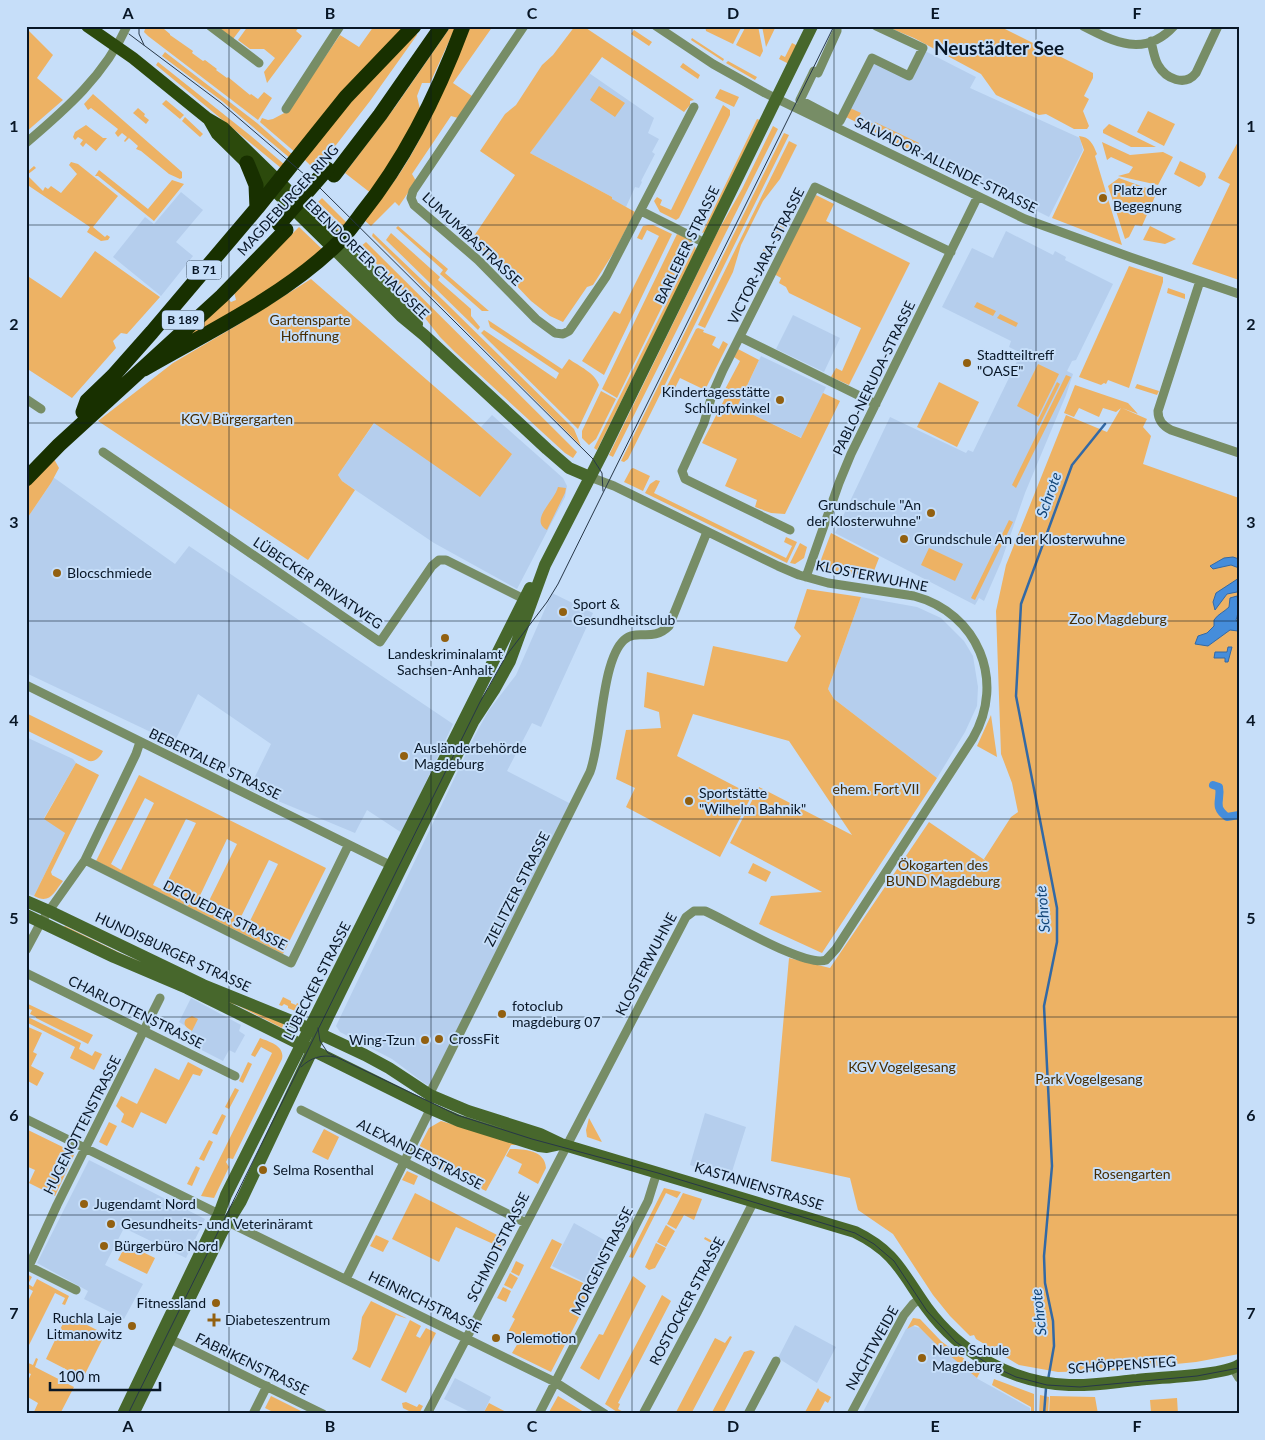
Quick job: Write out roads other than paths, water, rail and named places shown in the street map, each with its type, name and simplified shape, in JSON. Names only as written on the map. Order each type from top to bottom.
[{"type":"highway","points":[[257,208],[346,97],[414,26]]},
{"type":"highway","name":"MAGDEBURGER RING","points":[[330,172],[431,26]]},
{"type":"highway","name":"MAGDEBURGER RING","points":[[26,479],[59,446],[222,296],[330,172],[396,92],[442,26]]},
{"type":"highway","points":[[144,368],[280,290],[337,244],[381,189],[406,152],[427,110],[463,26]]},
{"type":"highway","points":[[247,163],[256,185],[257,208]]},
{"type":"highway","name":"B 71","points":[[83,412],[87,401],[113,376],[152,332],[257,208]]},
{"type":"highway","name":"MAGDEBURGER RING","points":[[26,466],[282,227]]},
{"type":"main road","name":"EBENDORFER CHAUSSEE","points":[[87,26],[117,47],[207,118],[224,128],[276,184],[337,244],[401,316],[569,468],[590,477]]},
{"type":"main road","name":"BARLEBER STRASSE","points":[[590,477],[812,26]]},
{"type":"main road","name":"EBENDORFER CHAUSSEE","points":[[207,118],[217,134],[247,163],[276,184]]},
{"type":"main road","name":"LÜBECKER STRASSE","points":[[133,1414],[170,1339],[224,1218],[226,1195],[306,1048],[392,866],[524,599],[545,565],[590,477]]},
{"type":"main road","name":"LÜBECKER STRASSE","points":[[314,1031],[474,722],[510,661],[545,565]]},
{"type":"main road","name":"HUNDISBURGER STRASSE","points":[[26,902],[49,910],[203,985],[314,1031]]},
{"type":"main road","name":"HUNDISBURGER STRASSE","points":[[26,915],[114,957],[187,988],[306,1048]]},
{"type":"main road","name":"KASTANIENSTRASSE","points":[[314,1031],[382,1064],[430,1102]]},
{"type":"main road","name":"KASTANIENSTRASSE","points":[[306,1048],[430,1102],[540,1134],[564,1145],[849,1229],[867,1238],[895,1260],[921,1298]]},
{"type":"main road","name":"LÜBECKER STRASSE","points":[[122,1414],[224,1218]]},
{"type":"main road","name":"SCHÖPPENSTEG","points":[[921,1298],[944,1328],[978,1356],[1004,1370],[1040,1382],[1090,1384],[1237,1369]]},
{"type":"street","points":[[26,143],[88,87],[117,47],[127,26]]},
{"type":"street","points":[[210,26],[259,63]]},
{"type":"street","points":[[286,109],[340,26]]},
{"type":"street","name":"LUMUMBASTRASSE","points":[[524,26],[413,191],[411,198],[412,203],[484,266],[531,315],[552,332],[561,334],[571,329],[606,277],[694,107]]},
{"type":"street","name":"SALVADOR-ALLENDE-STRASSE","points":[[656,26],[730,74],[1040,225],[1239,294]]},
{"type":"street","points":[[837,26],[837,31],[818,73],[814,71],[800,100],[840,121],[872,58],[909,76],[923,48],[876,26]]},
{"type":"street","points":[[1083,26],[1121,44],[1138,44],[1150,41],[1164,36],[1174,26]]},
{"type":"street","points":[[1150,41],[1161,70],[1172,77],[1185,81],[1196,73],[1218,26]]},
{"type":"street","name":"VICTOR-JARA-STRASSE","points":[[790,530],[685,479],[682,475],[682,469],[704,424],[718,383],[815,187],[951,252]]},
{"type":"street","name":"PABLO-NERUDA-STRASSE","points":[[806,577],[839,483],[978,196]]},
{"type":"street","points":[[641,211],[705,243]]},
{"type":"street","points":[[1200,281],[1162,396],[1158,416],[1163,425],[1171,430],[1239,453]]},
{"type":"street","name":"VICTOR-JARA-STRASSE","points":[[740,337],[876,404]]},
{"type":"street","points":[[26,399],[41,408]]},
{"type":"street","name":"LÜBECKER PRIVATWEG","points":[[103,452],[380,642],[432,566],[439,560],[446,560],[524,599]]},
{"type":"street","name":"KLOSTERWUHNE","points":[[564,1145],[686,917],[694,911],[705,911],[793,954],[815,961],[826,960],[834,952],[979,726],[986,700],[987,684],[985,668],[976,643],[957,618],[935,603],[914,596],[828,583],[806,577],[706,532],[614,486],[590,477]]},
{"type":"street","name":"ZIELITZER STRASSE","points":[[346,1279],[428,1114],[430,1102],[590,772],[597,742],[607,676],[616,652],[621,643],[628,637],[656,635],[669,626],[706,532]]},
{"type":"street","name":"BEBERTALER STRASSE","points":[[26,685],[348,846],[392,866]]},
{"type":"street","points":[[26,950],[41,922],[85,860],[140,742]]},
{"type":"street","name":"DEQUEDER STRASSE","points":[[85,860],[290,963],[348,846]]},
{"type":"street","name":"CHARLOTTENSTRASSE","points":[[26,973],[235,1076]]},
{"type":"street","name":"HUGENOTTENSTRASSE","points":[[28,1265],[145,1032],[160,998]]},
{"type":"street","name":"ALEXANDERSTRASSE","points":[[302,1110],[526,1223]]},
{"type":"street","name":"HEINRICHSTRASSE","points":[[26,1119],[555,1382],[605,1414]]},
{"type":"street","name":"SCHMIDTSTRASSE","points":[[427,1414],[526,1223],[564,1145]]},
{"type":"street","name":"MORGENSTRASSE","points":[[539,1414],[648,1201],[657,1172]]},
{"type":"street","name":"ROSTOCKER STRASSE","points":[[643,1414],[754,1201]]},
{"type":"street","points":[[28,1265],[76,1290]]},
{"type":"street","name":"NACHTWEIDE","points":[[851,1414],[904,1315],[921,1298]]},
{"type":"street","name":"FABRIKENSTRASSE","points":[[170,1339],[323,1414]]},
{"type":"street","points":[[748,1414],[776,1361]]},
{"type":"street","points":[[253,1414],[267,1386]]},
{"type":"water","points":[[1233,557],[1239,559],[1239,568],[1231,565],[1213,569],[1210,566],[1224,558]]},
{"type":"water","points":[[1239,578],[1239,589],[1237,592],[1227,594],[1215,610],[1213,602],[1216,593]]},
{"type":"water","points":[[1237,596],[1238,614],[1236,620],[1239,624],[1238,631],[1230,630],[1208,646],[1195,644],[1198,636],[1207,633],[1214,626],[1214,620],[1229,607],[1230,598]]},
{"type":"water","points":[[1228,647],[1232,647],[1228,662],[1225,662],[1225,658],[1214,658],[1215,652],[1227,652]]},
{"type":"waterway","name":"Schrote","points":[[1048,1380],[1054,1346],[1053,1321],[1045,1283],[1044,1256],[1052,1166],[1044,1006],[1057,942],[1057,908],[1016,696],[1021,604],[1072,465],[1105,424]]},
{"type":"waterway","points":[[1213,785],[1219,787],[1218,803],[1222,813],[1227,817],[1239,815]]},
{"type":"waterway","name":"Schrote","points":[[1044,1414],[1046,1388]]},
{"type":"tram line","points":[[139,26],[139,34],[144,45]]},
{"type":"tram line","points":[[128,1414],[480,702],[506,656],[547,602],[558,584],[834,26]]},
{"type":"tram line","points":[[129,34],[221,103],[319,187],[593,459],[602,473],[603,491]]},
{"type":"tram line","points":[[318,1028],[320,1041],[328,1053],[457,1115],[532,1139],[658,1173],[855,1233],[874,1244],[894,1261],[927,1311],[956,1342],[988,1364],[1016,1377],[1047,1385],[1080,1387],[1197,1376],[1239,1368]]},
{"type":"tram line","points":[[301,1067],[308,1061],[316,1058],[325,1056],[335,1057]]},
{"type":"place","name":"Platz der Begegnung","points":[[1103,198]]},
{"type":"place","name":"Stadtteiltreff \"OASE\"","points":[[967,363]]},
{"type":"place","name":"Kindertagesstätte Schlupfwinkel","points":[[780,400]]},
{"type":"place","name":"Grundschule \"An der Klosterwuhne\"","points":[[931,513]]},
{"type":"place","name":"Grundschule An der Klosterwuhne","points":[[904,539]]},
{"type":"place","name":"Blocschmiede","points":[[57,573]]},
{"type":"place","name":"Sport & Gesundheitsclub","points":[[563,612]]},
{"type":"place","name":"Landeskriminalamt Sachsen-Anhalt","points":[[445,638]]},
{"type":"place","name":"Ausländerbehörde Magdeburg","points":[[404,756]]},
{"type":"place","name":"Sportstätte \"Wilhelm Bahnik\"","points":[[689,801]]},
{"type":"place","name":"fotoclub magdeburg 07","points":[[502,1014]]},
{"type":"place","name":"CrossFit","points":[[439,1039]]},
{"type":"place","name":"Wing-Tzun","points":[[425,1040]]},
{"type":"place","name":"Selma Rosenthal","points":[[263,1170]]},
{"type":"place","name":"Jugendamt Nord","points":[[84,1204]]},
{"type":"place","name":"Gesundheits- und Veterinäramt","points":[[111,1224]]},
{"type":"place","name":"Bürgerbüro Nord","points":[[104,1246]]},
{"type":"place","name":"Fitnessland","points":[[216,1303]]},
{"type":"place","name":"Diabeteszentrum","points":[[214,1320]]},
{"type":"place","name":"Ruchla Laje Litmanowitz","points":[[132,1326]]},
{"type":"place","name":"Polemotion","points":[[496,1338]]},
{"type":"place","name":"Neue Schule Magdeburg","points":[[922,1358]]},
{"type":"district","name":"Neustädter See","points":[[999,48]]},
{"type":"park label","name":"Gartensparte Hoffnung","points":[[310,328]]},
{"type":"park label","name":"KGV Bürgergarten","points":[[237,419]]},
{"type":"park label","name":"Zoo Magdeburg","points":[[1118,619]]},
{"type":"park label","name":"ehem. Fort VII","points":[[876,789]]},
{"type":"park label","name":"Ökogarten des BUND Magdeburg","points":[[943,874]]},
{"type":"park label","name":"KGV Vogelgesang","points":[[902,1067]]},
{"type":"park label","name":"Park Vogelgesang","points":[[1089,1079]]},
{"type":"park label","name":"Rosengarten","points":[[1132,1174]]}]
